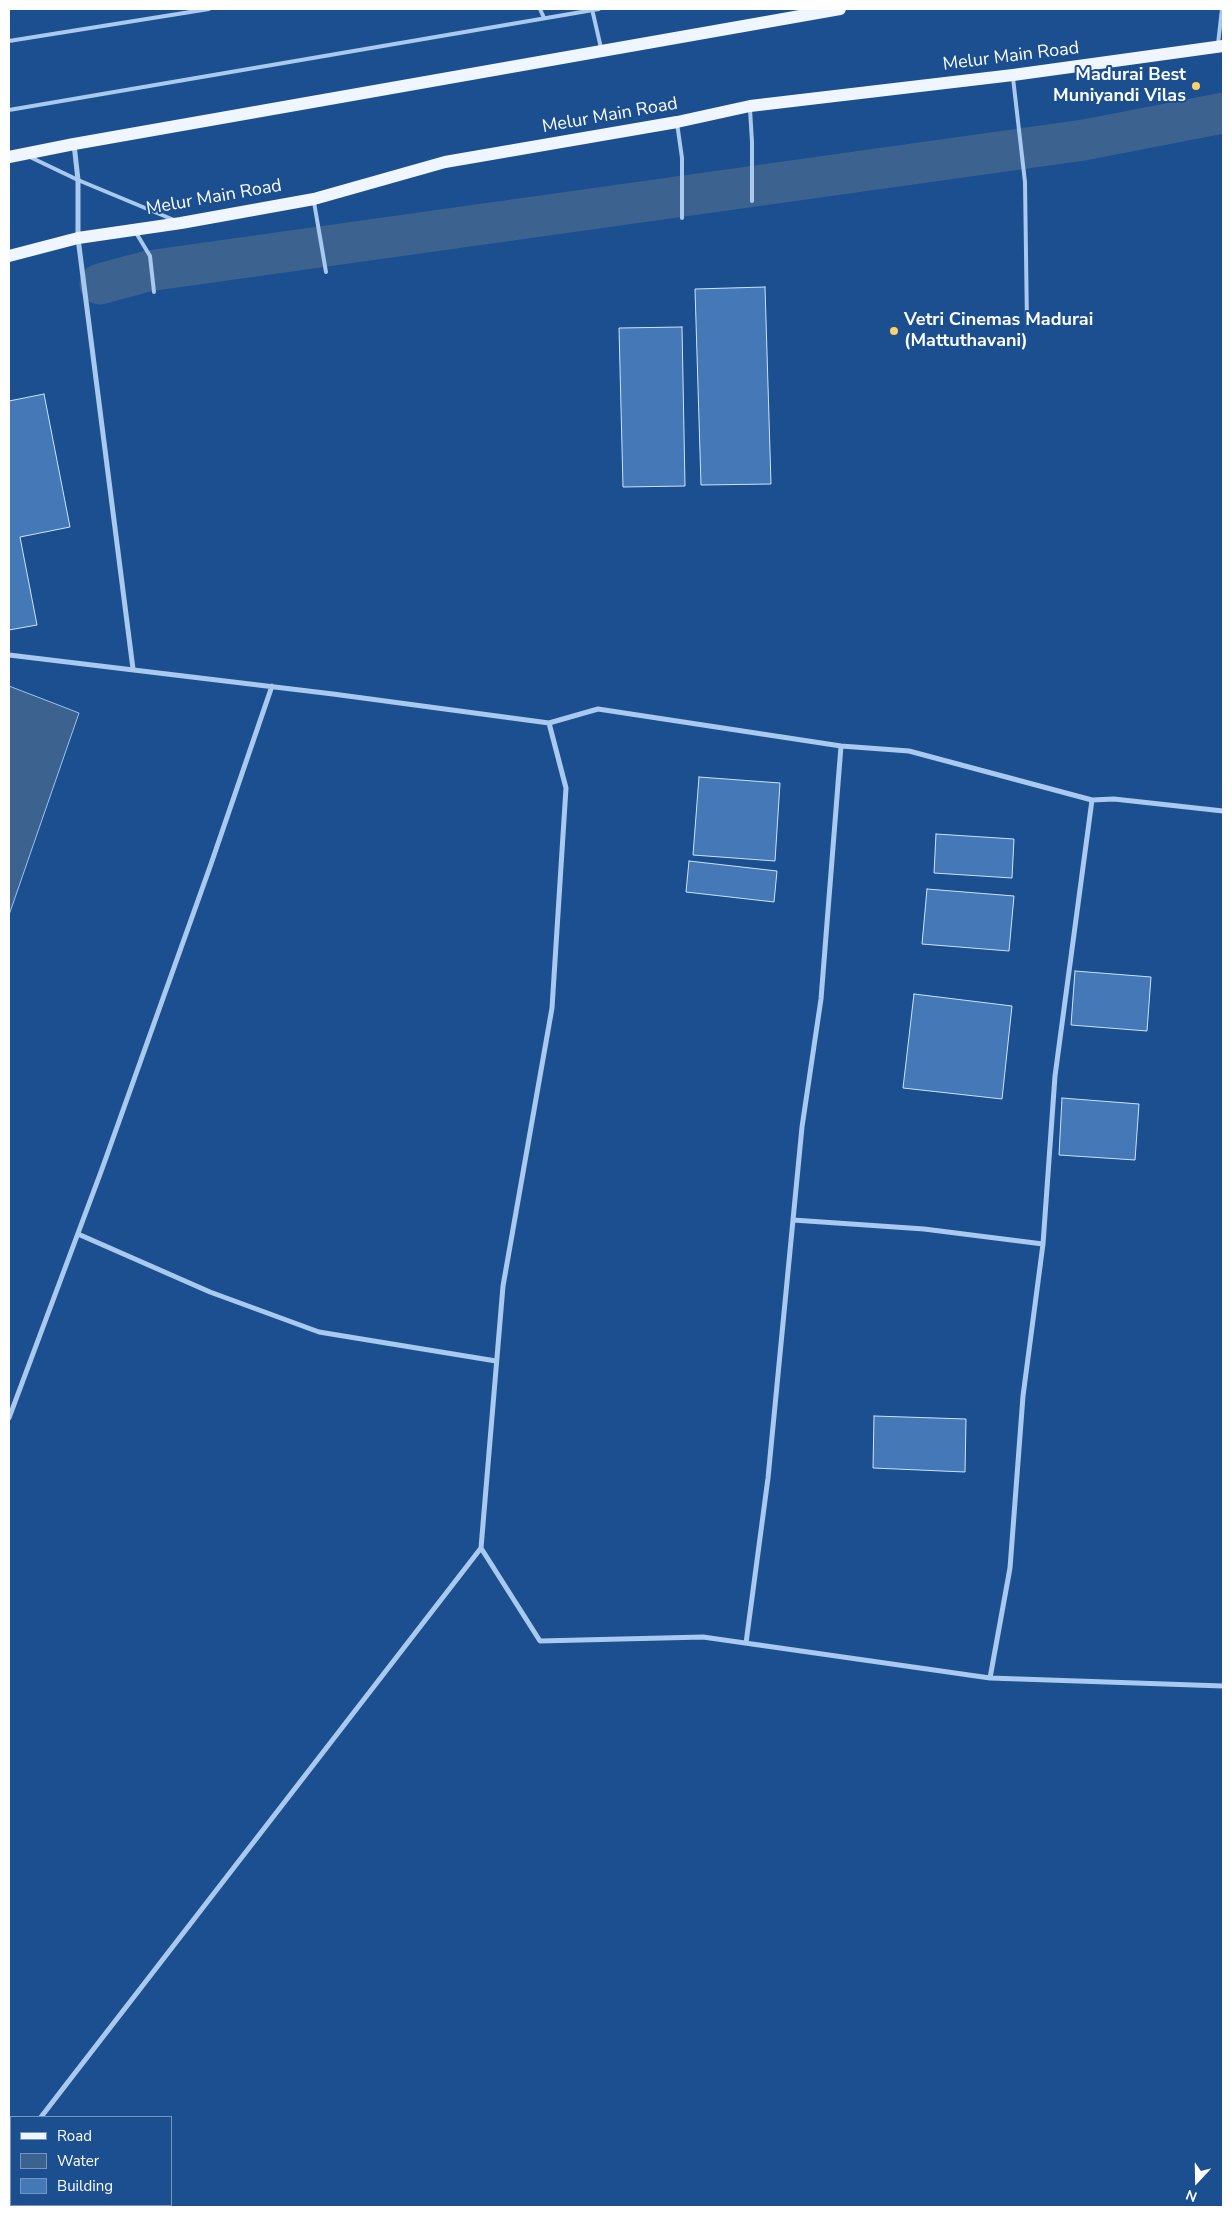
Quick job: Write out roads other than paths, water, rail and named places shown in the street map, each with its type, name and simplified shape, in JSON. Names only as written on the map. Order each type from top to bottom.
[{"type":"main road","points":[[9,157],[840,9]]},
{"type":"main road","name":"Melur Main Road","points":[[9,256],[78,238],[181,223],[314,199],[445,162],[677,122],[750,106],[1013,74],[1220,46]]},
{"type":"street","points":[[74,144],[78,180],[78,238],[132,669]]},
{"type":"street","points":[[9,655],[272,686],[549,723],[598,709],[841,746],[909,751],[1092,800],[1114,799],[1223,811]]},
{"type":"street","points":[[9,1418],[78,1234],[211,864],[272,686]]},
{"type":"street","points":[[42,2116],[481,1548],[503,1286],[552,1008],[566,788],[549,723]]},
{"type":"street","points":[[746,1643],[768,1478],[802,1127],[821,999],[841,746]]},
{"type":"street","points":[[990,1678],[1010,1568],[1023,1396],[1044,1244],[1055,1076],[1092,800]]},
{"type":"street","points":[[793,1220],[924,1228],[1044,1244]]},
{"type":"street","points":[[78,1234],[210,1292],[319,1332],[496,1361]]},
{"type":"street","points":[[481,1548],[540,1641],[703,1637],[990,1678],[1223,1686]]},
{"type":"lane","points":[[9,40],[209,9]]},
{"type":"lane","points":[[540,9],[544,18]]},
{"type":"lane","points":[[592,9],[601,51]]},
{"type":"lane","points":[[9,110],[599,9]]},
{"type":"lane","points":[[1220,46],[1222,9]]},
{"type":"lane","points":[[1013,74],[1025,182],[1027,325]]},
{"type":"lane","points":[[750,106],[752,201]]},
{"type":"lane","points":[[677,122],[682,158],[682,218]]},
{"type":"lane","points":[[9,152],[23,154],[78,180],[181,223]]},
{"type":"lane","points":[[314,199],[326,272]]},
{"type":"lane","points":[[134,229],[150,256],[154,292]]},
{"type":"water","points":[[9,686],[79,713],[9,915]]},
{"type":"waterway","points":[[100,284],[148,271],[1084,140],[1223,113]]},
{"type":"place","name":"Madurai Best Muniyandi Vilas","points":[[1196,86]]},
{"type":"place","name":"Vetri Cinemas Madurai (Mattuthavani)","points":[[894,331]]}]
